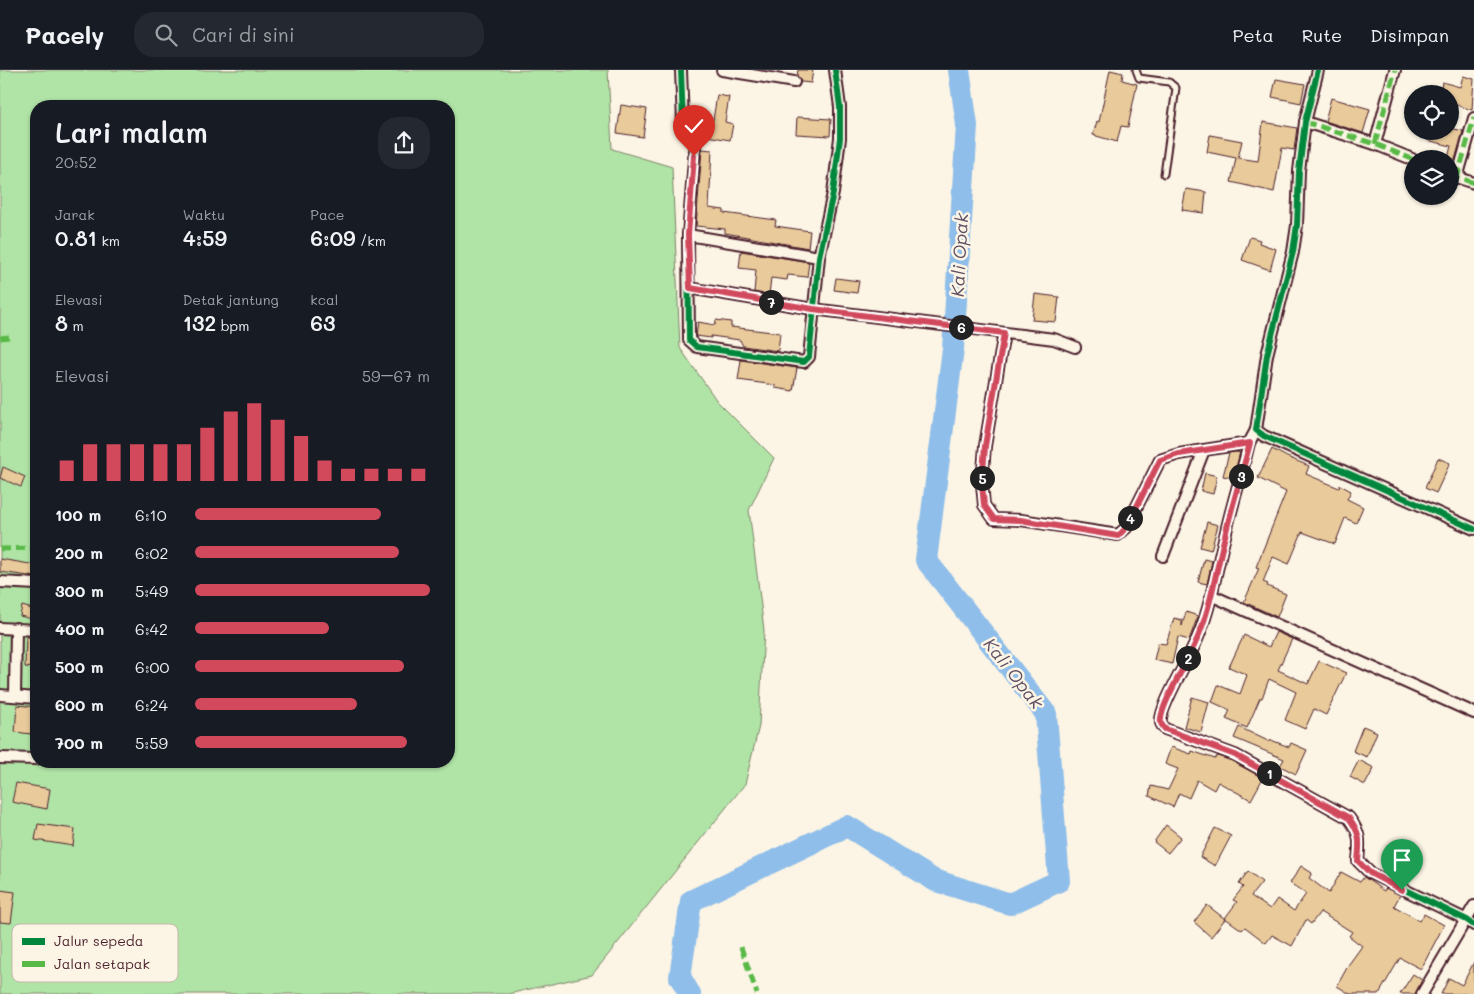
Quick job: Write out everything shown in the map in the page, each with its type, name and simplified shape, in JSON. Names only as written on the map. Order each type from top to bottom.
[{"type":"street","points":[[681,70],[683,123],[695,147],[688,235],[689,340],[697,347],[804,362],[809,357],[819,257],[833,193],[840,138],[840,107],[835,70]]},
{"type":"street","points":[[722,70],[794,82]]},
{"type":"street","points":[[1318,70],[1305,122],[1299,171],[1297,225],[1293,252],[1267,355],[1256,430],[1250,443],[1225,534],[1213,586],[1213,596],[1195,645],[1176,681],[1161,716],[1161,724],[1165,729],[1235,755],[1349,818],[1358,830],[1360,844],[1358,861],[1370,873],[1471,922]]},
{"type":"street","points":[[1375,144],[1395,70]]},
{"type":"street","points":[[1459,162],[1474,118]]},
{"type":"street","points":[[1305,122],[1375,144],[1404,157]]},
{"type":"street","points":[[1459,178],[1474,183]]},
{"type":"street","points":[[688,235],[819,257]]},
{"type":"street","points":[[690,288],[813,309],[1054,339],[1075,348]]},
{"type":"street","points":[[1004,333],[985,446],[982,484],[984,505],[994,519],[1020,520],[1118,536],[1126,528],[1160,460],[1179,454],[1250,443]]},
{"type":"street","points":[[1256,430],[1264,436],[1474,529]]},
{"type":"street","points":[[1163,556],[1204,450]]},
{"type":"street","points":[[0,582],[30,584]]},
{"type":"street","points":[[1213,596],[1474,713]]},
{"type":"street","points":[[0,628],[30,629]]},
{"type":"street","points":[[15,696],[16,628]]},
{"type":"street","points":[[0,695],[30,697]]},
{"type":"street","points":[[0,758],[30,759]]},
{"type":"street","points":[[1422,994],[1471,922],[1474,906]]},
{"type":"lane","points":[[1136,70],[1139,78],[1169,82],[1176,88],[1164,174]]},
{"type":"green space","points":[[0,70],[608,70],[612,149],[672,167],[680,348],[717,401],[774,458],[749,510],[764,630],[759,726],[745,784],[592,975],[508,994],[0,994]]},
{"type":"building","points":[[798,70],[813,70],[811,83],[801,82],[797,76]]},
{"type":"building","points":[[1110,70],[1123,73],[1122,80],[1137,84],[1128,127],[1121,126],[1117,142],[1093,135],[1097,121],[1099,122]]},
{"type":"building","points":[[1463,76],[1474,79],[1472,110],[1459,106],[1460,87]]},
{"type":"building","points":[[1276,79],[1305,84],[1301,103],[1272,97]]},
{"type":"building","points":[[1442,82],[1453,85],[1442,85]]},
{"type":"building","points":[[717,95],[729,97],[725,122],[733,124],[730,140],[707,136],[710,119],[713,120]]},
{"type":"building","points":[[1331,98],[1370,109],[1363,133],[1325,121]]},
{"type":"building","points":[[621,105],[647,109],[643,137],[617,133]]},
{"type":"building","points":[[797,117],[831,119],[830,136],[796,134]]},
{"type":"building","points":[[1263,122],[1297,128],[1294,150],[1282,148],[1274,192],[1231,182],[1236,158],[1207,152],[1210,135],[1242,141],[1238,158],[1258,161]]},
{"type":"building","points":[[1459,130],[1463,131],[1458,150],[1450,150],[1451,146],[1427,140],[1459,140]]},
{"type":"building","points":[[702,149],[712,150],[709,208],[724,210],[724,213],[776,220],[775,226],[810,231],[808,248],[725,233],[725,229],[696,226]]},
{"type":"building","points":[[1186,189],[1206,192],[1204,213],[1182,210]]},
{"type":"building","points":[[1250,237],[1260,240],[1259,243],[1276,249],[1270,270],[1242,260]]},
{"type":"building","points":[[741,251],[809,262],[807,277],[788,275],[787,280],[771,278],[769,295],[754,292],[756,270],[739,268]]},
{"type":"building","points":[[836,278],[859,281],[857,293],[834,290]]},
{"type":"building","points":[[1035,294],[1059,297],[1056,322],[1032,320]]},
{"type":"building","points":[[716,320],[731,322],[731,327],[780,333],[778,351],[743,346],[740,340],[696,336],[698,322],[715,325]]},
{"type":"building","points":[[741,360],[797,368],[793,391],[775,388],[775,385],[738,380]]},
{"type":"building","points":[[1272,449],[1309,466],[1306,474],[1339,488],[1340,485],[1351,491],[1347,499],[1363,507],[1356,523],[1345,518],[1335,544],[1302,532],[1289,564],[1273,557],[1263,582],[1268,584],[1267,586],[1286,594],[1277,617],[1244,602],[1259,568],[1256,567],[1286,492],[1258,478]]},
{"type":"building","points":[[1229,453],[1240,453],[1233,478],[1223,476]]},
{"type":"building","points":[[1438,458],[1450,463],[1436,493],[1425,488]]},
{"type":"building","points":[[3,467],[25,477],[21,487],[0,478]]},
{"type":"building","points":[[1205,473],[1217,476],[1213,494],[1201,491]]},
{"type":"building","points":[[1207,522],[1218,525],[1211,550],[1200,547]]},
{"type":"building","points":[[0,559],[30,564],[30,576],[0,572]]},
{"type":"building","points":[[1204,559],[1212,561],[1207,584],[1198,582]]},
{"type":"building","points":[[22,606],[30,608],[30,618],[20,616]]},
{"type":"building","points":[[1186,612],[1198,616],[1189,640],[1178,637],[1172,664],[1154,660],[1158,643],[1166,644],[1174,618],[1182,620],[1182,626]]},
{"type":"building","points":[[1276,632],[1292,639],[1278,670],[1308,684],[1319,661],[1346,673],[1326,715],[1314,709],[1305,729],[1285,720],[1296,692],[1269,679],[1247,728],[1226,719],[1230,710],[1212,702],[1218,685],[1240,694],[1247,675],[1229,667],[1244,635],[1269,647]]},
{"type":"building","points":[[26,637],[30,637],[30,667],[25,667]]},
{"type":"building","points":[[1192,697],[1209,702],[1201,732],[1184,727]]},
{"type":"building","points":[[17,705],[30,706],[30,734],[15,732]]},
{"type":"building","points":[[1363,726],[1377,732],[1367,757],[1353,751]]},
{"type":"building","points":[[1239,727],[1270,742],[1271,740],[1289,747],[1291,743],[1307,750],[1296,774],[1280,766],[1284,759],[1234,738]]},
{"type":"building","points":[[1171,747],[1191,754],[1192,751],[1215,759],[1217,756],[1232,761],[1263,778],[1251,800],[1218,782],[1214,790],[1197,780],[1189,798],[1179,793],[1173,807],[1149,796],[1151,786],[1168,790],[1178,769],[1165,764]]},
{"type":"building","points":[[1359,760],[1374,768],[1365,785],[1350,777]]},
{"type":"building","points":[[16,783],[50,789],[47,809],[12,802]]},
{"type":"building","points":[[38,824],[75,829],[73,846],[35,840]]},
{"type":"building","points":[[1166,825],[1181,837],[1168,853],[1154,842]]},
{"type":"building","points":[[1215,828],[1231,836],[1215,866],[1200,857]]},
{"type":"building","points":[[1301,866],[1312,873],[1309,878],[1329,893],[1341,872],[1360,882],[1364,877],[1384,891],[1386,888],[1400,895],[1394,906],[1420,921],[1424,914],[1444,925],[1421,969],[1400,958],[1379,994],[1350,994],[1337,986],[1362,946],[1349,936],[1352,932],[1320,912],[1311,924],[1306,920],[1292,946],[1272,935],[1266,943],[1245,927],[1242,930],[1225,918],[1237,902],[1233,900],[1243,887],[1239,884],[1248,871],[1262,882],[1251,896],[1270,909],[1277,899],[1294,911],[1306,894],[1290,883]]},
{"type":"building","points":[[0,890],[15,892],[11,923],[0,922]]},
{"type":"building","points":[[1207,905],[1225,919],[1211,937],[1194,922]]},
{"type":"building","points":[[1474,962],[1474,994],[1441,994],[1449,978],[1462,985]]},
{"type":"building","points":[[1413,974],[1422,980],[1415,994],[1400,994]]},
{"type":"waterway","name":"Kali Opak","points":[[690,994],[680,977],[691,901],[847,826],[934,880],[1010,904],[1059,881],[1046,714],[926,560],[953,349],[967,125],[959,70]]},
{"type":"marked path","points":[[1375,144],[1395,70]]},
{"type":"marked path","points":[[1459,171],[1474,118]]},
{"type":"marked path","points":[[1305,122],[1375,144],[1404,156]]},
{"type":"marked path","points":[[1459,178],[1474,183]]},
{"type":"marked path","points":[[0,338],[9,337]]},
{"type":"marked path","points":[[0,549],[30,548]]},
{"type":"marked path","points":[[741,947],[757,994]]},
{"type":"cycle path","points":[[681,70],[683,123],[695,147],[688,235],[689,340],[697,347],[804,362],[809,357],[819,257],[833,193],[840,138],[840,107],[835,70]]},
{"type":"cycle path","points":[[1318,70],[1305,122],[1299,171],[1297,225],[1293,252],[1267,355],[1256,430],[1264,436],[1474,529]]},
{"type":"cycle path","points":[[1249,443],[1205,619],[1164,707],[1161,724],[1165,729],[1235,755],[1349,818],[1359,838],[1358,861],[1370,873],[1474,925]]},
{"type":"route","points":[[694,156],[688,235],[690,288],[813,309],[1004,333],[985,446],[982,484],[984,505],[994,519],[1020,520],[1118,536],[1126,528],[1160,460],[1168,456],[1250,443],[1225,534],[1213,586],[1213,596],[1195,645],[1176,681],[1161,716],[1161,724],[1165,729],[1235,755],[1349,818],[1358,830],[1360,844],[1358,861],[1370,873],[1402,890]]}]
